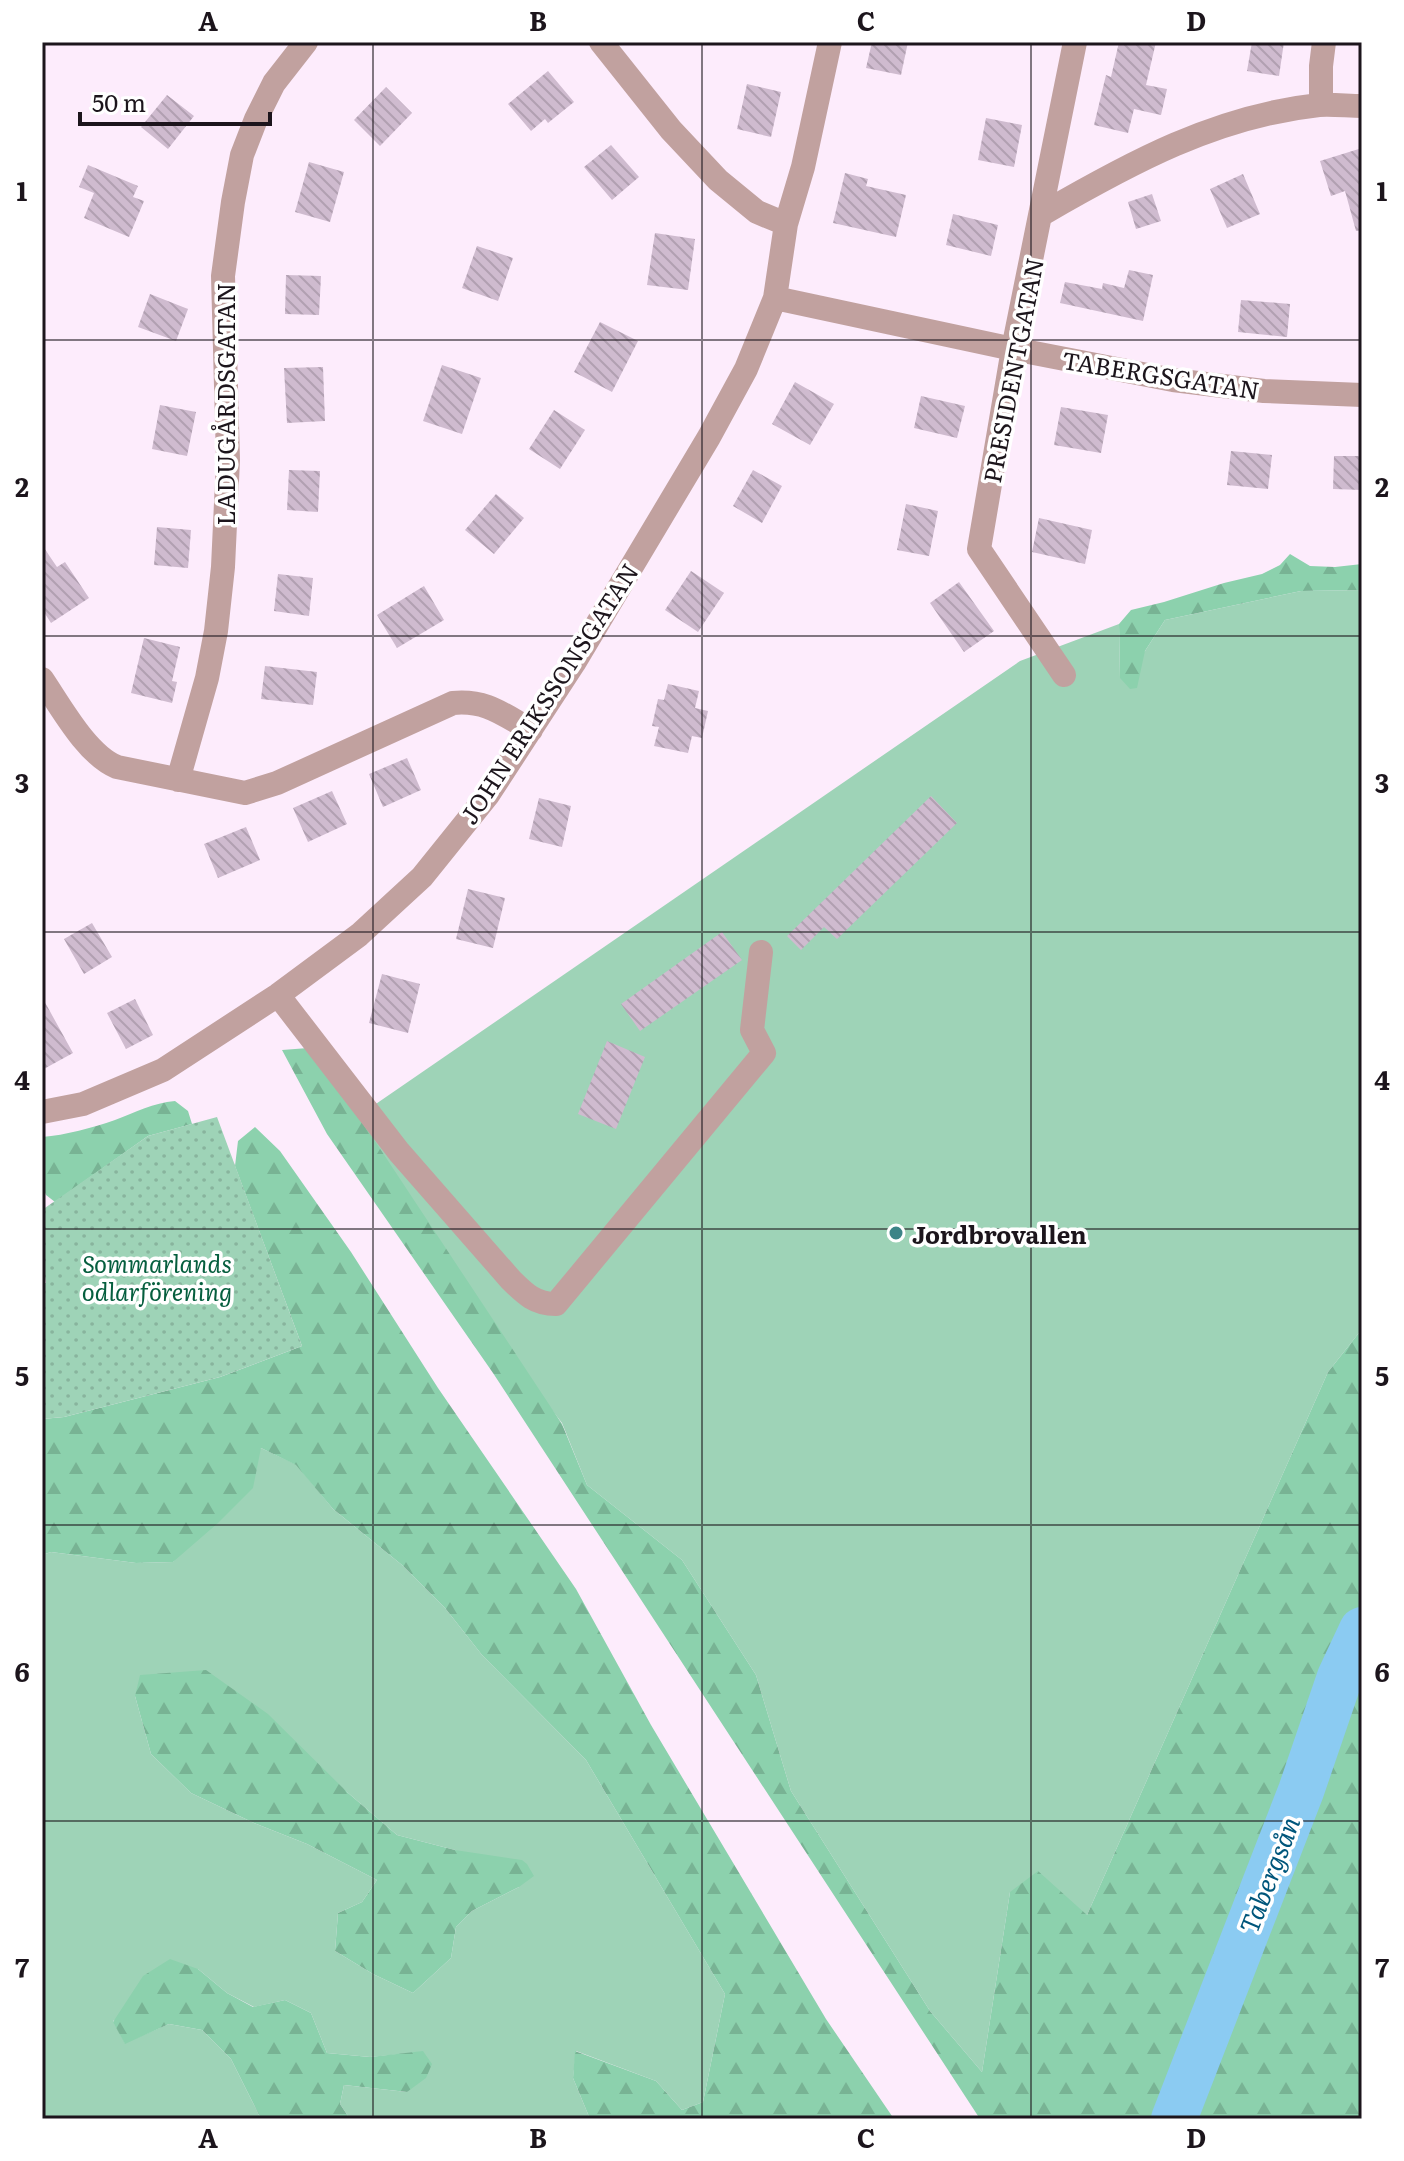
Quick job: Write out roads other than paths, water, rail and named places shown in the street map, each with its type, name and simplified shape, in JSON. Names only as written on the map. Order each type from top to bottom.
[{"type":"street","name":"LADUGÅRDSGATAN","points":[[178,780],[207,678],[223,567],[228,460],[223,276],[233,202],[242,155],[256,119],[274,83],[306,42]]},
{"type":"street","points":[[601,42],[671,130],[718,180],[757,212],[786,224]]},
{"type":"street","name":"JOHN ERIKSSONSGATAN","points":[[42,1112],[83,1104],[163,1070],[278,995],[359,935],[422,877],[488,795],[582,650],[735,393],[753,354],[775,298],[786,224],[803,167],[830,42]]},
{"type":"street","name":"PRESIDENTGATAN","points":[[1064,675],[979,549],[1013,349],[1075,42]]},
{"type":"street","points":[[1321,105],[1324,42]]},
{"type":"street","points":[[1042,214],[1116,171],[1212,129],[1321,105],[1362,106]]},
{"type":"street","name":"TABERGSGATAN","points":[[775,298],[1173,380],[1264,391],[1362,395]]},
{"type":"street","points":[[42,679],[91,750],[107,763],[245,793],[264,788],[453,703],[471,701],[487,705],[531,730]]},
{"type":"street","points":[[278,995],[399,1152],[511,1280],[530,1298],[544,1304],[556,1304],[764,1053],[752,1030],[761,952]]},
{"type":"waterway","name":"Tabergsån","points":[[1174,2119],[1301,1791],[1340,1677],[1362,1630]]},
{"type":"place","name":"Jordbrovallen","points":[[896,1233]]},
{"type":"park label","name":"Sommarlands odlarförening","points":[[157,1276]]}]
